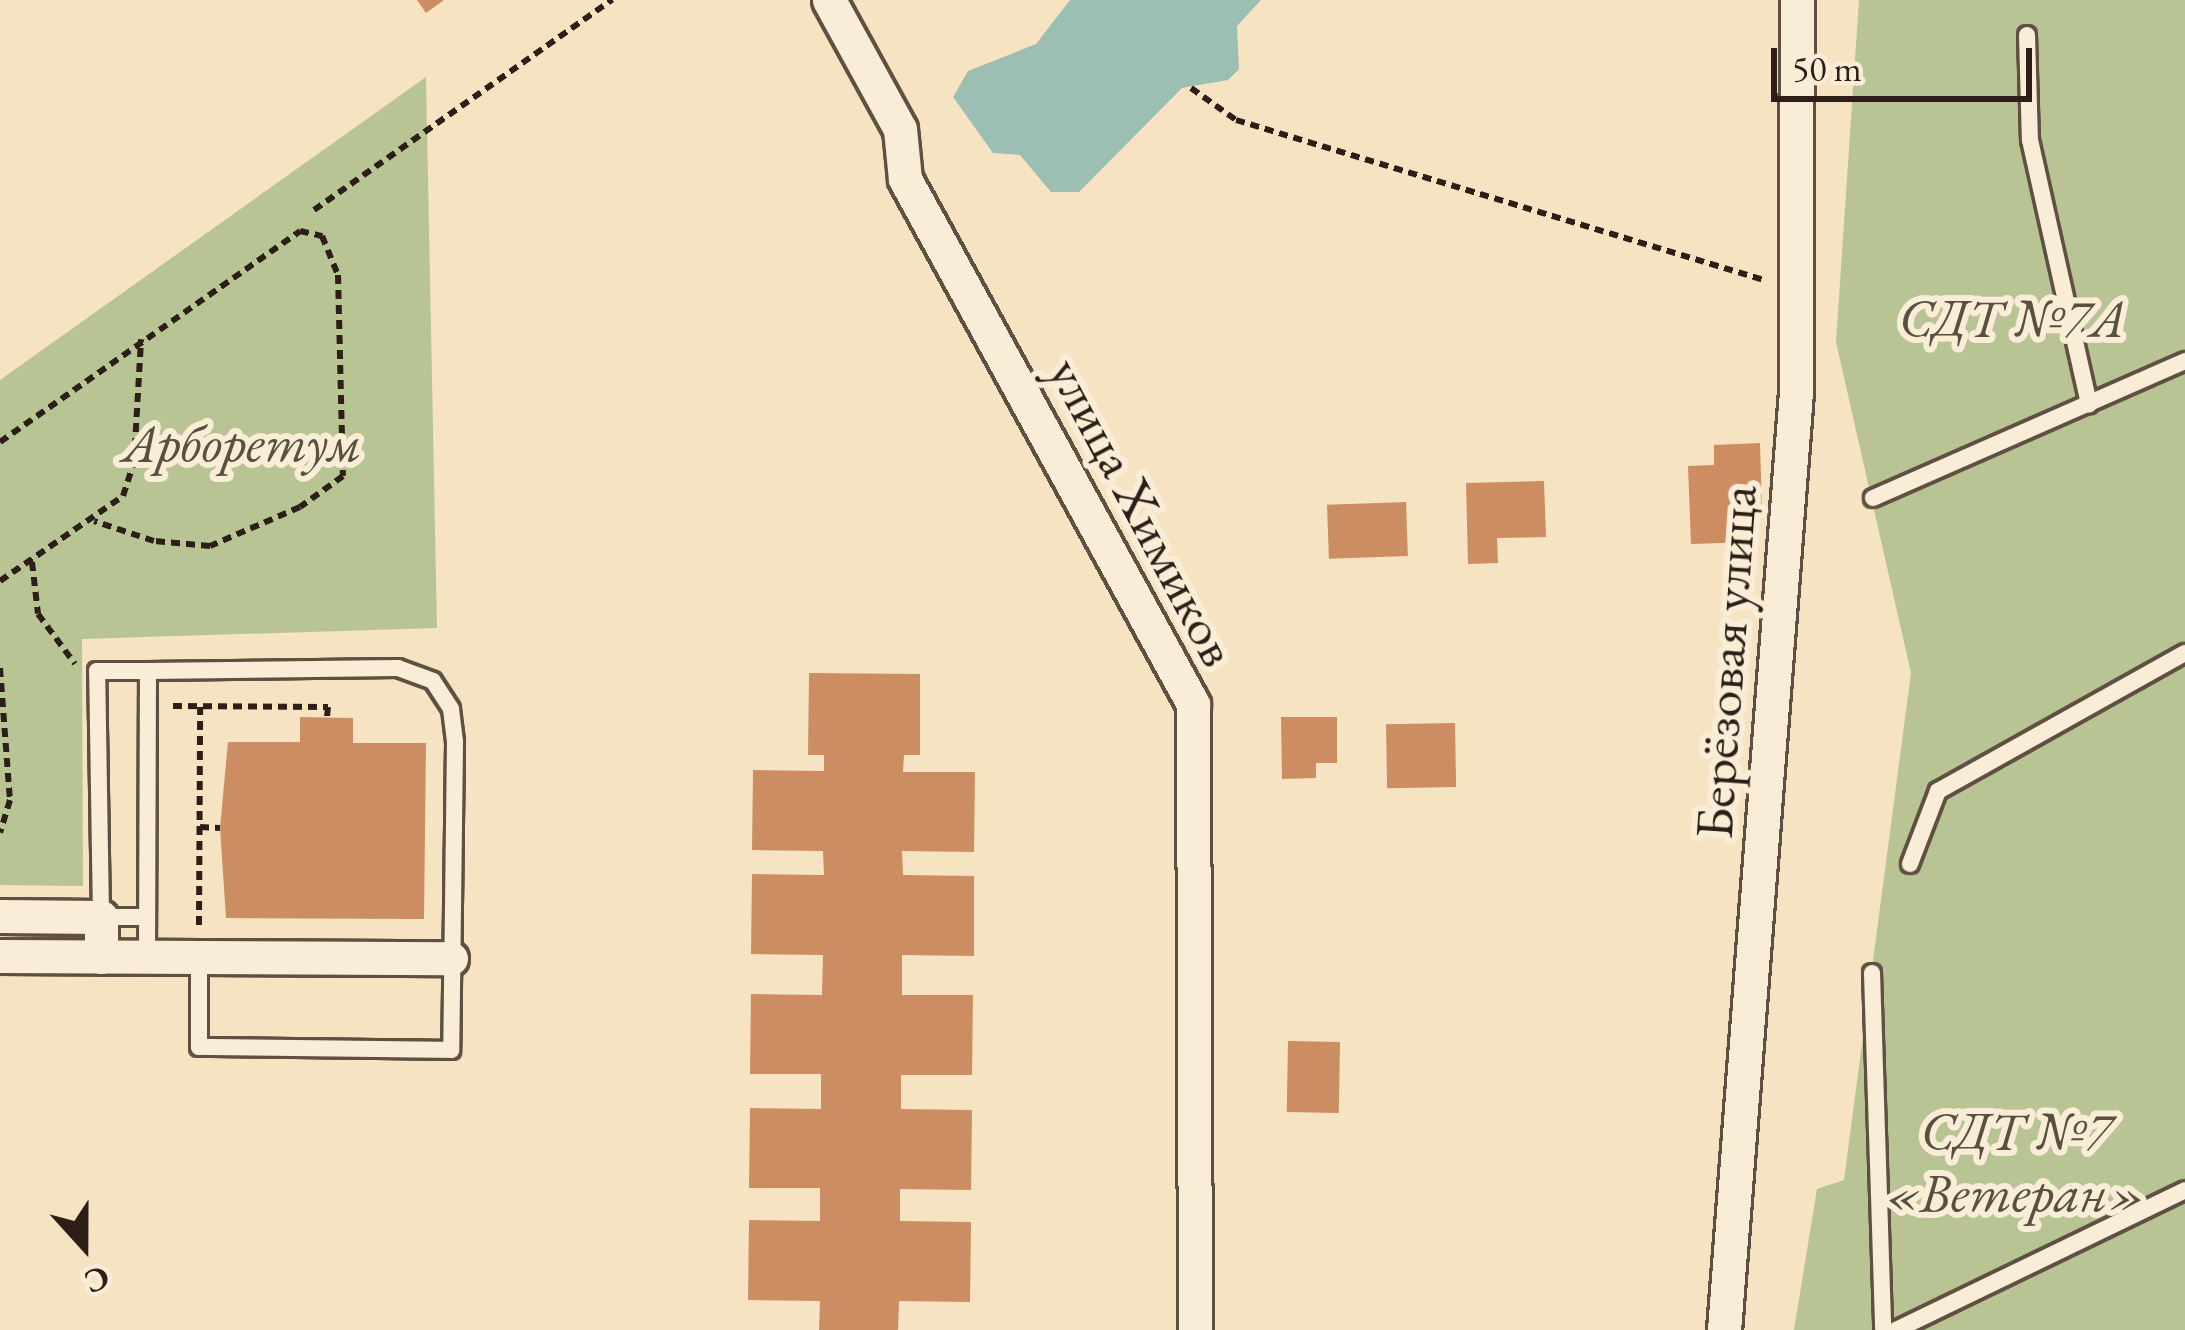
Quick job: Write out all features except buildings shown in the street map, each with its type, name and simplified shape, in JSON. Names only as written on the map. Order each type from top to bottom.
[{"type":"street","name":"улица Химиков","points":[[829,0],[900,130],[905,179],[1193,704],[1195,1330]]},
{"type":"street","name":"Берёзовая улица","points":[[1724,1330],[1796,392],[1790,288],[1797,0]]},
{"type":"street","points":[[0,916],[100,916],[101,957]]},
{"type":"street","points":[[0,956],[147,957],[191,944],[451,958]]},
{"type":"lane","points":[[2027,35],[2030,140],[2090,405]]},
{"type":"lane","points":[[1873,499],[2185,362]]},
{"type":"lane","points":[[1910,864],[1937,791],[2185,653]]},
{"type":"lane","points":[[147,917],[100,916],[97,670],[398,668],[433,681],[451,709],[455,742],[451,1050],[200,1047],[191,944]]},
{"type":"lane","points":[[147,957],[148,671]]},
{"type":"lane","points":[[1872,973],[1883,1330]]},
{"type":"lane","points":[[1896,1330],[2185,1190]]},
{"type":"path","points":[[314,210],[612,0]]},
{"type":"path","points":[[1191,88],[1236,120],[1790,288]]},
{"type":"path","points":[[0,442],[143,336],[301,231],[322,236],[338,275],[348,464],[331,489],[210,546],[140,538],[94,521]]},
{"type":"path","points":[[0,581],[94,521],[130,482],[143,336]]},
{"type":"path","points":[[32,562],[47,635],[70,663],[97,670]]},
{"type":"path","points":[[0,668],[10,800],[0,833]]},
{"type":"path","points":[[148,706],[328,707],[327,717]]},
{"type":"path","points":[[191,944],[199,934],[200,706]]},
{"type":"path","points":[[200,827],[220,828]]},
{"type":"green space","points":[[1859,0],[2185,0],[2185,1330],[1794,1330],[1817,1189],[1844,1180],[1911,673],[1836,342]]},
{"type":"green space","name":"Арборетум","points":[[426,77],[437,628],[82,639],[83,886],[0,885],[0,380]]},
{"type":"water","points":[[1070,0],[1261,0],[1237,26],[1239,69],[1228,80],[1182,88],[1079,192],[1051,192],[1020,155],[993,153],[953,97],[968,71],[1036,44]]},
{"type":"park label","name":"СДТ №7А","points":[[2012,317]]},
{"type":"park label","name":"СДТ №7 «Ветеран»","points":[[2016,1161]]}]
